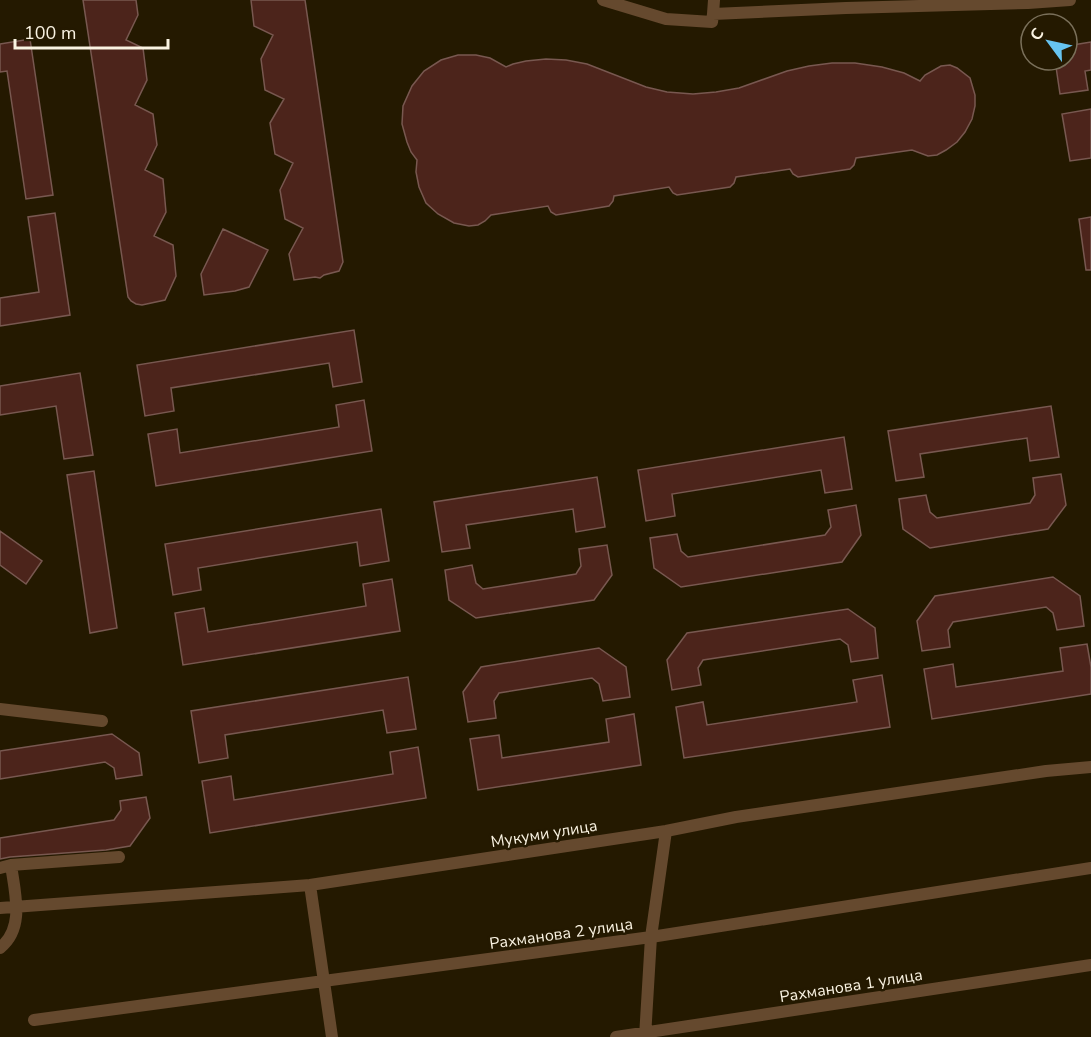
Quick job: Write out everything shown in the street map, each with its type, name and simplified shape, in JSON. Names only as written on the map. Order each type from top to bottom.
[{"type":"street","points":[[603,0],[666,19],[712,22],[714,0]]},
{"type":"street","points":[[713,14],[1070,0]]},
{"type":"street","points":[[0,709],[102,721]]},
{"type":"street","name":"Мукуми улица","points":[[0,908],[310,885],[666,831],[736,817],[1046,771],[1091,767]]},
{"type":"street","points":[[645,1035],[651,937],[666,831]]},
{"type":"street","points":[[0,948],[14,932],[17,907],[6,867],[119,857]]},
{"type":"street","name":"Рахманова 2 улица","points":[[34,1020],[651,937],[1091,868]]},
{"type":"street","points":[[310,885],[332,1037]]},
{"type":"street","name":"Рахманова 1 улица","points":[[616,1037],[645,1035],[1091,965]]},
{"type":"building","points":[[83,0],[136,0],[138,15],[126,40],[143,48],[147,80],[135,105],[153,114],[157,145],[145,170],[163,179],[166,212],[154,236],[173,245],[176,276],[165,300],[142,305],[136,304],[128,297]]},
{"type":"building","points":[[251,0],[305,0],[343,262],[339,271],[320,278],[294,280],[289,254],[303,228],[285,219],[280,190],[293,163],[275,154],[270,123],[284,99],[265,90],[261,59],[273,35],[254,26]]},
{"type":"building","points":[[30,39],[53,195],[26,199],[7,71],[0,72],[0,44]]},
{"type":"building","points":[[1091,42],[1091,70],[1085,71],[1088,90],[1060,94],[1057,72],[1079,72],[1079,44]]},
{"type":"building","points":[[458,55],[490,58],[506,67],[526,61],[566,60],[587,64],[646,87],[667,92],[693,94],[739,88],[787,71],[832,63],[855,63],[882,67],[904,73],[920,81],[925,75],[941,66],[950,65],[970,78],[975,95],[975,106],[972,119],[965,132],[957,142],[937,155],[928,156],[912,150],[856,158],[850,169],[798,177],[790,169],[736,177],[730,187],[677,195],[669,187],[614,196],[609,206],[556,215],[548,206],[491,215],[478,225],[469,226],[454,223],[438,214],[426,203],[419,187],[416,172],[417,160],[411,152],[402,124],[403,106],[412,86],[424,71],[441,60]]},
{"type":"building","points":[[1091,109],[1091,158],[1070,161],[1062,114]]},
{"type":"building","points":[[55,213],[70,315],[0,326],[0,298],[39,292],[28,217]]},
{"type":"building","points":[[1091,217],[1091,270],[1086,270],[1079,219]]},
{"type":"building","points":[[223,229],[268,250],[249,287],[204,295],[201,274]]},
{"type":"building","points":[[354,330],[362,382],[333,387],[329,363],[171,388],[174,411],[145,416],[137,365]]},
{"type":"building","points":[[80,373],[93,455],[64,459],[56,406],[0,415],[0,386]]},
{"type":"building","points":[[364,400],[372,451],[156,486],[148,434],[177,429],[180,453],[339,427],[336,405]]},
{"type":"building","points":[[1051,406],[1059,457],[1030,461],[1027,438],[920,454],[924,477],[896,481],[888,431]]},
{"type":"building","points":[[844,437],[852,489],[825,493],[821,470],[672,494],[675,516],[646,521],[638,470]]},
{"type":"building","points":[[94,471],[117,628],[90,633],[67,475]]},
{"type":"building","points":[[1061,474],[1066,505],[1048,529],[930,548],[903,529],[899,499],[926,495],[930,512],[937,518],[1030,503],[1035,495],[1033,478]]},
{"type":"building","points":[[597,477],[605,527],[576,532],[573,509],[466,525],[470,548],[442,552],[434,502]]},
{"type":"building","points":[[856,505],[861,535],[842,562],[681,587],[654,568],[650,538],[677,534],[681,551],[688,557],[825,535],[831,527],[828,510]]},
{"type":"building","points":[[381,509],[389,561],[360,566],[357,542],[198,568],[201,590],[173,595],[165,544]]},
{"type":"building","points":[[0,531],[42,561],[26,584],[0,565]]},
{"type":"building","points":[[607,545],[612,575],[594,600],[476,618],[449,600],[445,570],[472,565],[476,583],[483,589],[576,574],[581,566],[579,549]]},
{"type":"building","points":[[1053,577],[1080,596],[1084,626],[1057,630],[1053,613],[1046,607],[953,622],[948,630],[950,647],[922,651],[917,621],[935,596]]},
{"type":"building","points":[[392,579],[400,631],[183,665],[175,613],[204,608],[208,632],[366,606],[363,584]]},
{"type":"building","points":[[848,609],[875,628],[878,658],[851,662],[848,645],[840,639],[703,660],[698,668],[701,685],[672,690],[667,660],[687,633]]},
{"type":"building","points":[[1087,644],[1091,667],[1091,694],[932,719],[924,669],[953,664],[956,687],[1063,671],[1060,648]]},
{"type":"building","points":[[599,648],[626,667],[630,697],[603,701],[599,684],[592,678],[499,693],[494,701],[496,718],[468,722],[463,692],[481,667]]},
{"type":"building","points":[[882,675],[890,727],[684,758],[676,707],[703,702],[707,725],[857,702],[853,680]]},
{"type":"building","points":[[408,677],[416,729],[387,733],[383,710],[225,735],[228,758],[199,763],[191,711]]},
{"type":"building","points":[[634,714],[641,765],[478,790],[470,739],[499,735],[502,758],[609,742],[606,719]]},
{"type":"building","points":[[112,734],[139,753],[142,775],[116,779],[114,768],[105,762],[0,779],[0,751]]},
{"type":"building","points":[[418,747],[426,798],[210,833],[202,781],[231,776],[234,800],[393,774],[390,752]]},
{"type":"building","points":[[146,797],[150,818],[130,846],[0,859],[0,838],[114,820],[121,810],[120,801]]}]
